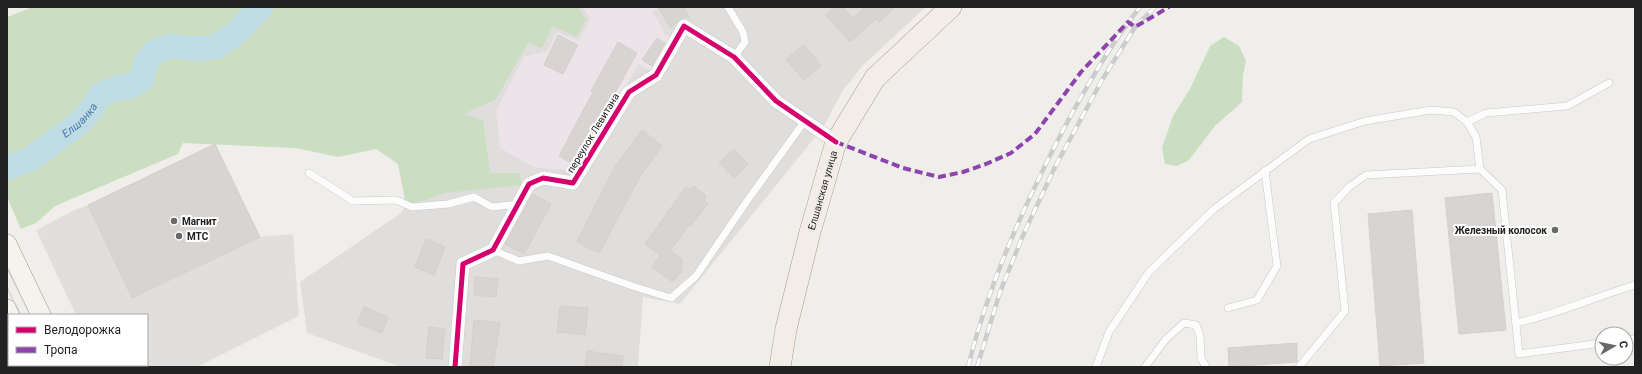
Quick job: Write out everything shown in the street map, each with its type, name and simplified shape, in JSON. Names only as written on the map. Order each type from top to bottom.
[{"type":"main road","name":"Елшанская улица","points":[[780,367],[788,322],[810,232],[836,142],[875,78],[951,7]]},
{"type":"main road","points":[[7,244],[40,314]]},
{"type":"street","name":"переулок Левитана","points":[[493,250],[529,184],[543,178],[573,183],[629,92],[656,75],[684,26],[734,57]]},
{"type":"street","points":[[734,57],[776,101],[804,122],[836,142]]},
{"type":"street","points":[[455,367],[463,264],[493,250]]},
{"type":"lane","points":[[728,7],[743,32],[745,42],[734,57]]},
{"type":"lane","points":[[1467,122],[1486,113],[1567,106],[1609,84]]},
{"type":"lane","points":[[1096,367],[1109,332],[1149,272],[1214,209],[1309,139],[1365,121],[1431,110],[1454,112],[1467,122],[1476,137],[1480,169],[1502,190],[1519,354],[1594,345]]},
{"type":"lane","points":[[493,250],[519,262],[548,256],[632,286],[672,298],[696,276],[804,122]]},
{"type":"lane","points":[[1299,367],[1345,312],[1334,203],[1349,187],[1366,175],[1480,169]]},
{"type":"lane","points":[[1228,308],[1257,300],[1277,266],[1265,170]]},
{"type":"lane","points":[[309,173],[353,201],[396,200],[412,207],[448,204],[474,197],[492,207],[518,204]]},
{"type":"lane","points":[[1516,323],[1542,317],[1603,294],[1635,285]]},
{"type":"lane","points":[[1145,367],[1166,339],[1184,323],[1196,325],[1200,336],[1201,358],[1206,367]]},
{"type":"shaded area","points":[[507,7],[926,7],[862,66],[842,92],[824,126],[680,304],[643,297],[638,367],[401,367],[307,333],[300,282],[401,213]]},
{"type":"shaded area","points":[[583,7],[661,7],[653,12],[665,34],[675,40],[654,73],[639,64],[574,171],[534,167],[500,148],[496,111],[524,57],[547,51],[557,32],[579,41],[590,18]]},
{"type":"shaded area","points":[[88,205],[133,298],[260,237],[293,234],[299,316],[197,367],[100,367],[148,366],[148,314],[76,314],[36,230]]},
{"type":"green space","points":[[33,7],[578,7],[586,19],[577,37],[553,26],[542,48],[528,43],[496,99],[464,114],[483,120],[490,173],[519,173],[523,185],[445,193],[406,205],[398,164],[376,149],[338,157],[296,148],[183,143],[178,154],[55,206],[36,223],[21,229],[7,197],[7,17]]},
{"type":"green space","points":[[1224,37],[1239,46],[1246,61],[1243,75],[1242,102],[1215,126],[1189,160],[1177,166],[1165,164],[1162,148],[1173,116],[1190,89],[1210,46]]},
{"type":"building","points":[[658,7],[684,7],[689,17],[680,19],[671,28]]},
{"type":"building","points":[[835,7],[843,7],[853,18],[865,7],[895,7],[879,22],[876,19],[850,42],[826,15]]},
{"type":"building","points":[[558,35],[578,45],[563,74],[544,65]]},
{"type":"building","points":[[657,38],[665,43],[652,66],[642,60]]},
{"type":"building","points":[[618,42],[637,53],[575,165],[559,156],[593,92],[591,91]]},
{"type":"building","points":[[804,45],[821,66],[804,80],[786,59]]},
{"type":"building","points":[[642,130],[662,146],[639,178],[599,253],[577,242],[616,165]]},
{"type":"building","name":"Магнит","points":[[215,144],[260,237],[132,298],[88,205]]},
{"type":"building","points":[[734,149],[748,164],[734,178],[719,163]]},
{"type":"building","points":[[693,186],[706,196],[704,200],[708,203],[691,226],[689,225],[670,251],[682,259],[682,270],[673,282],[652,267],[660,255],[645,244],[686,187],[691,190]]},
{"type":"building","points":[[1492,193],[1506,330],[1459,334],[1445,198]]},
{"type":"building","points":[[533,194],[551,204],[524,254],[505,244]]},
{"type":"building","points":[[1412,210],[1424,363],[1380,366],[1368,214]]},
{"type":"building","points":[[426,239],[445,247],[434,275],[415,267]]},
{"type":"building","points":[[475,277],[498,279],[496,297],[474,295]]},
{"type":"building","points":[[560,306],[588,308],[585,335],[557,332]]},
{"type":"building","points":[[364,307],[388,317],[382,333],[357,323]]},
{"type":"building","points":[[474,320],[500,323],[493,367],[470,367]]},
{"type":"building","points":[[429,327],[445,329],[442,359],[426,358]]},
{"type":"building","points":[[1297,343],[1297,362],[1229,367],[1228,348]]},
{"type":"building","points":[[587,351],[623,356],[622,367],[585,367]]},
{"type":"waterway","name":"Елшанка","points":[[7,168],[32,158],[78,124],[90,111],[100,95],[118,87],[127,88],[142,79],[145,64],[153,53],[169,46],[197,49],[216,47],[235,34],[261,7]]},
{"type":"tram line","points":[[7,268],[30,314]]},
{"type":"tram line","points":[[7,287],[20,314]]},
{"type":"railway","points":[[968,367],[985,307],[1007,249],[1032,192],[1087,86],[1107,53],[1140,7]]},
{"type":"railway","points":[[977,367],[1000,292],[1024,233],[1055,167],[1102,80],[1135,27],[1155,7]]},
{"type":"marked path","points":[[836,142],[903,168],[939,177],[963,172],[986,164],[1011,153],[1035,134],[1081,72],[1128,22],[1135,27],[1169,7]]},
{"type":"cycle path","points":[[455,367],[463,264],[493,250],[529,184],[543,178],[573,183],[629,92],[656,75],[684,26],[734,57],[776,101],[836,142]]},
{"type":"place","name":"Магнит","points":[[174,221]]},
{"type":"place","name":"Железный колосок","points":[[1555,230]]},
{"type":"place","name":"МТС","points":[[179,236]]}]
